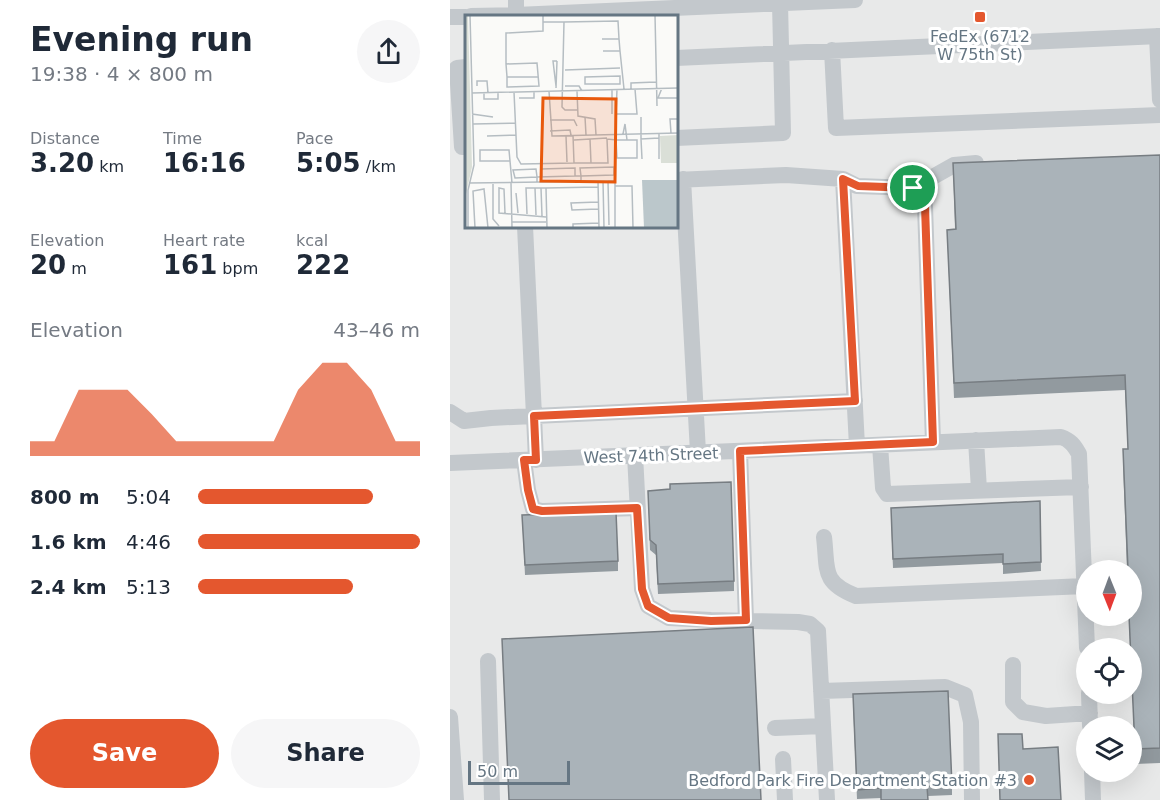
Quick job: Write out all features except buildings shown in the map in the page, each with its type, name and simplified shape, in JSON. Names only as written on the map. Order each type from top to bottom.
[{"type":"street","points":[[479,15],[516,8],[540,13],[564,6],[855,0]]},
{"type":"street","points":[[678,138],[783,133],[780,3]]},
{"type":"street","points":[[678,58],[1159,36],[1160,100]]},
{"type":"street","points":[[832,51],[836,128],[1160,116]]},
{"type":"street","points":[[465,67],[457,68],[462,147],[465,147]]},
{"type":"street","points":[[698,452],[680,180],[786,175],[843,179],[858,186],[913,188],[954,165],[986,162]]},
{"type":"street","points":[[843,179],[857,446]]},
{"type":"street","points":[[913,188],[925,206],[933,442]]},
{"type":"street","points":[[525,228],[534,416],[528,490],[533,509],[542,511],[637,508]]},
{"type":"street","points":[[450,412],[464,421],[855,401]]},
{"type":"street","name":"West 74th Street","points":[[450,463],[1061,437],[1068,440],[1079,454],[1081,487]]},
{"type":"street","points":[[976,441],[979,490]]},
{"type":"street","points":[[880,445],[883,488],[887,494],[1081,487],[1084,560]]},
{"type":"street","points":[[740,451],[746,620]]},
{"type":"street","points":[[635,455],[642,589],[648,606],[669,618],[798,622],[810,624],[818,631],[827,800]]},
{"type":"street","points":[[824,537],[828,575],[833,584],[856,596],[1076,586]]},
{"type":"street","points":[[488,661],[492,800]]},
{"type":"street","points":[[1012,665],[1013,702],[1023,712],[1076,718]]},
{"type":"street","points":[[821,691],[945,687],[965,695],[971,722],[972,800]]},
{"type":"street","points":[[450,717],[452,780],[456,800]]},
{"type":"street","points":[[775,728],[823,726]]},
{"type":"street","points":[[783,759],[785,800]]},
{"type":"street","points":[[1092,782],[1093,800]]},
{"type":"shaded area","points":[[450,0],[1160,0],[1160,800],[450,800]]},
{"type":"place","name":"FedEx (6712 W 75th St)","points":[[980,17]]},
{"type":"place","name":"Bedford Park Fire Department Station #3","points":[[1029,780]]},
{"type":"route","points":[[843,179],[858,186],[913,188],[925,206],[933,442],[740,451],[746,620],[711,621],[669,618],[648,606],[642,589],[637,508],[542,511],[533,509],[524,460],[536,460],[534,416],[855,401],[843,179]]}]
